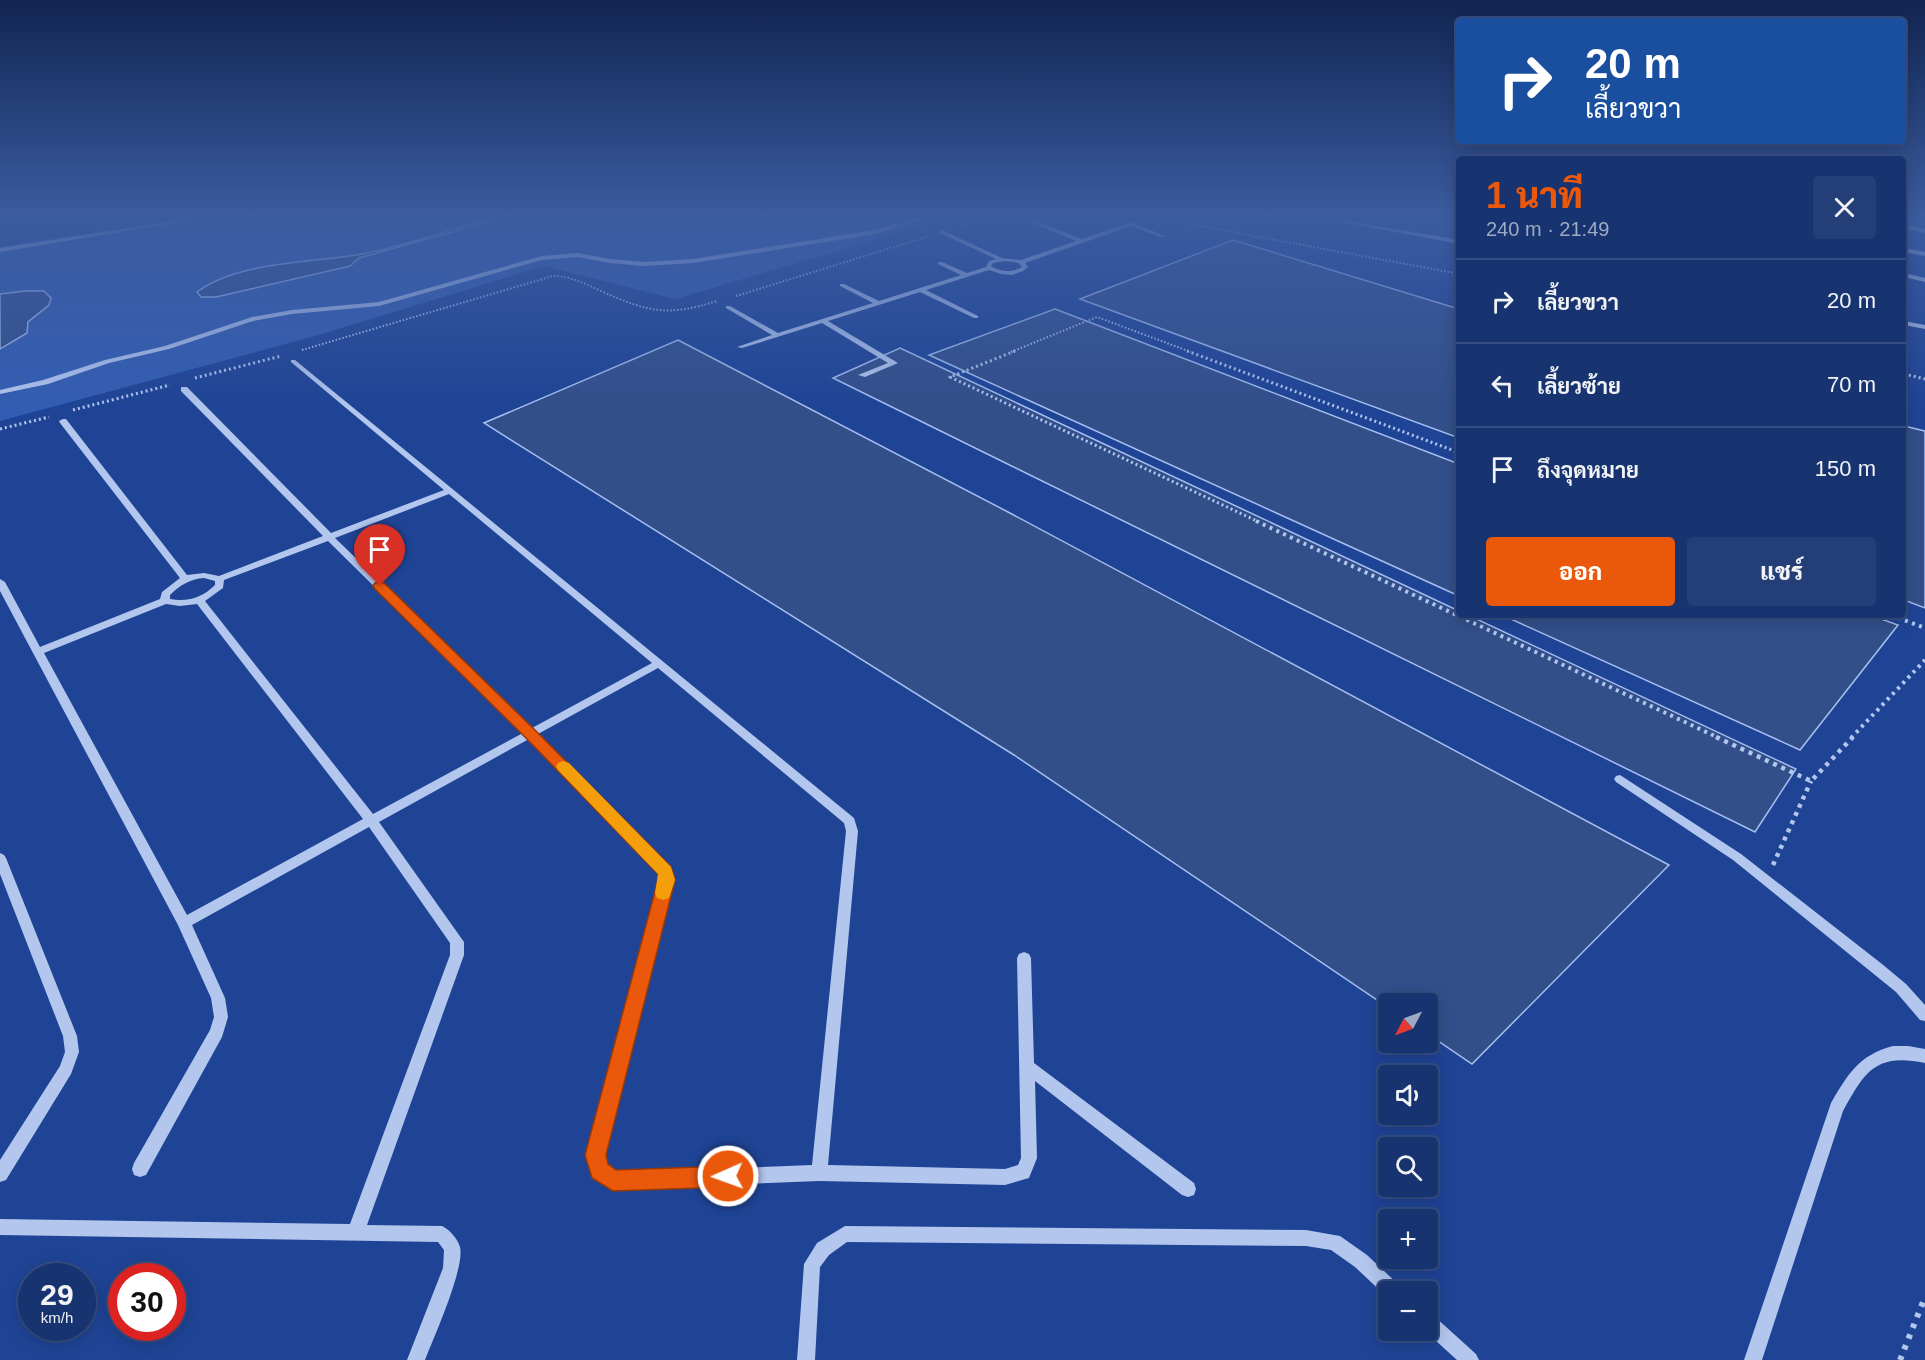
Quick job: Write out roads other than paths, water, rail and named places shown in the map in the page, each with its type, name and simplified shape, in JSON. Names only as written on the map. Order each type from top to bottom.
[{"type":"street","points":[[0,392],[45,382],[107,361],[167,348],[252,319],[292,312],[379,303],[457,281]]},
{"type":"street","points":[[740,347],[947,281]]},
{"type":"street","points":[[842,285],[878,303]]},
{"type":"street","points":[[921,290],[976,317]]},
{"type":"street","points":[[728,307],[777,335]]},
{"type":"street","points":[[823,321],[894,363],[862,375]]},
{"type":"street","points":[[1906,323],[1925,327]]},
{"type":"street","points":[[293,361],[850,821],[852,831],[819,1173]]},
{"type":"street","points":[[184,389],[329,537],[530,733],[665,871],[667,880],[596,1155],[599,1170],[613,1180],[819,1173],[1005,1178],[1023,1172],[1029,1158],[1024,958]]},
{"type":"street","points":[[63,421],[185,579]]},
{"type":"street","points":[[165,601],[165,594],[172,586],[185,579],[199,575],[211,575],[219,579],[450,490]]},
{"type":"street","points":[[38,652],[165,601],[179,605],[200,601],[213,594],[220,586],[219,579]]},
{"type":"street","points":[[0,582],[184,924],[218,998],[221,1017],[217,1032],[140,1169]]},
{"type":"street","points":[[200,601],[372,822],[457,942],[457,955],[356,1231]]},
{"type":"street","points":[[184,924],[660,663]]},
{"type":"street","points":[[1620,779],[1737,857],[1877,968],[1907,994],[1925,1015]]},
{"type":"street","points":[[0,858],[70,1036],[72,1052],[66,1069],[0,1174]]},
{"type":"street","points":[[1754,1360],[1836,1108],[1847,1087],[1866,1063],[1884,1054],[1909,1052],[1925,1056]]},
{"type":"street","points":[[1028,1067],[1188,1189]]},
{"type":"street","points":[[0,1227],[442,1234],[452,1248],[451,1268],[416,1360]]},
{"type":"street","points":[[806,1360],[812,1264],[823,1249],[844,1234],[1306,1238],[1334,1242],[1361,1261],[1382,1281]]},
{"type":"street","points":[[1438,1331],[1470,1360]]}]
